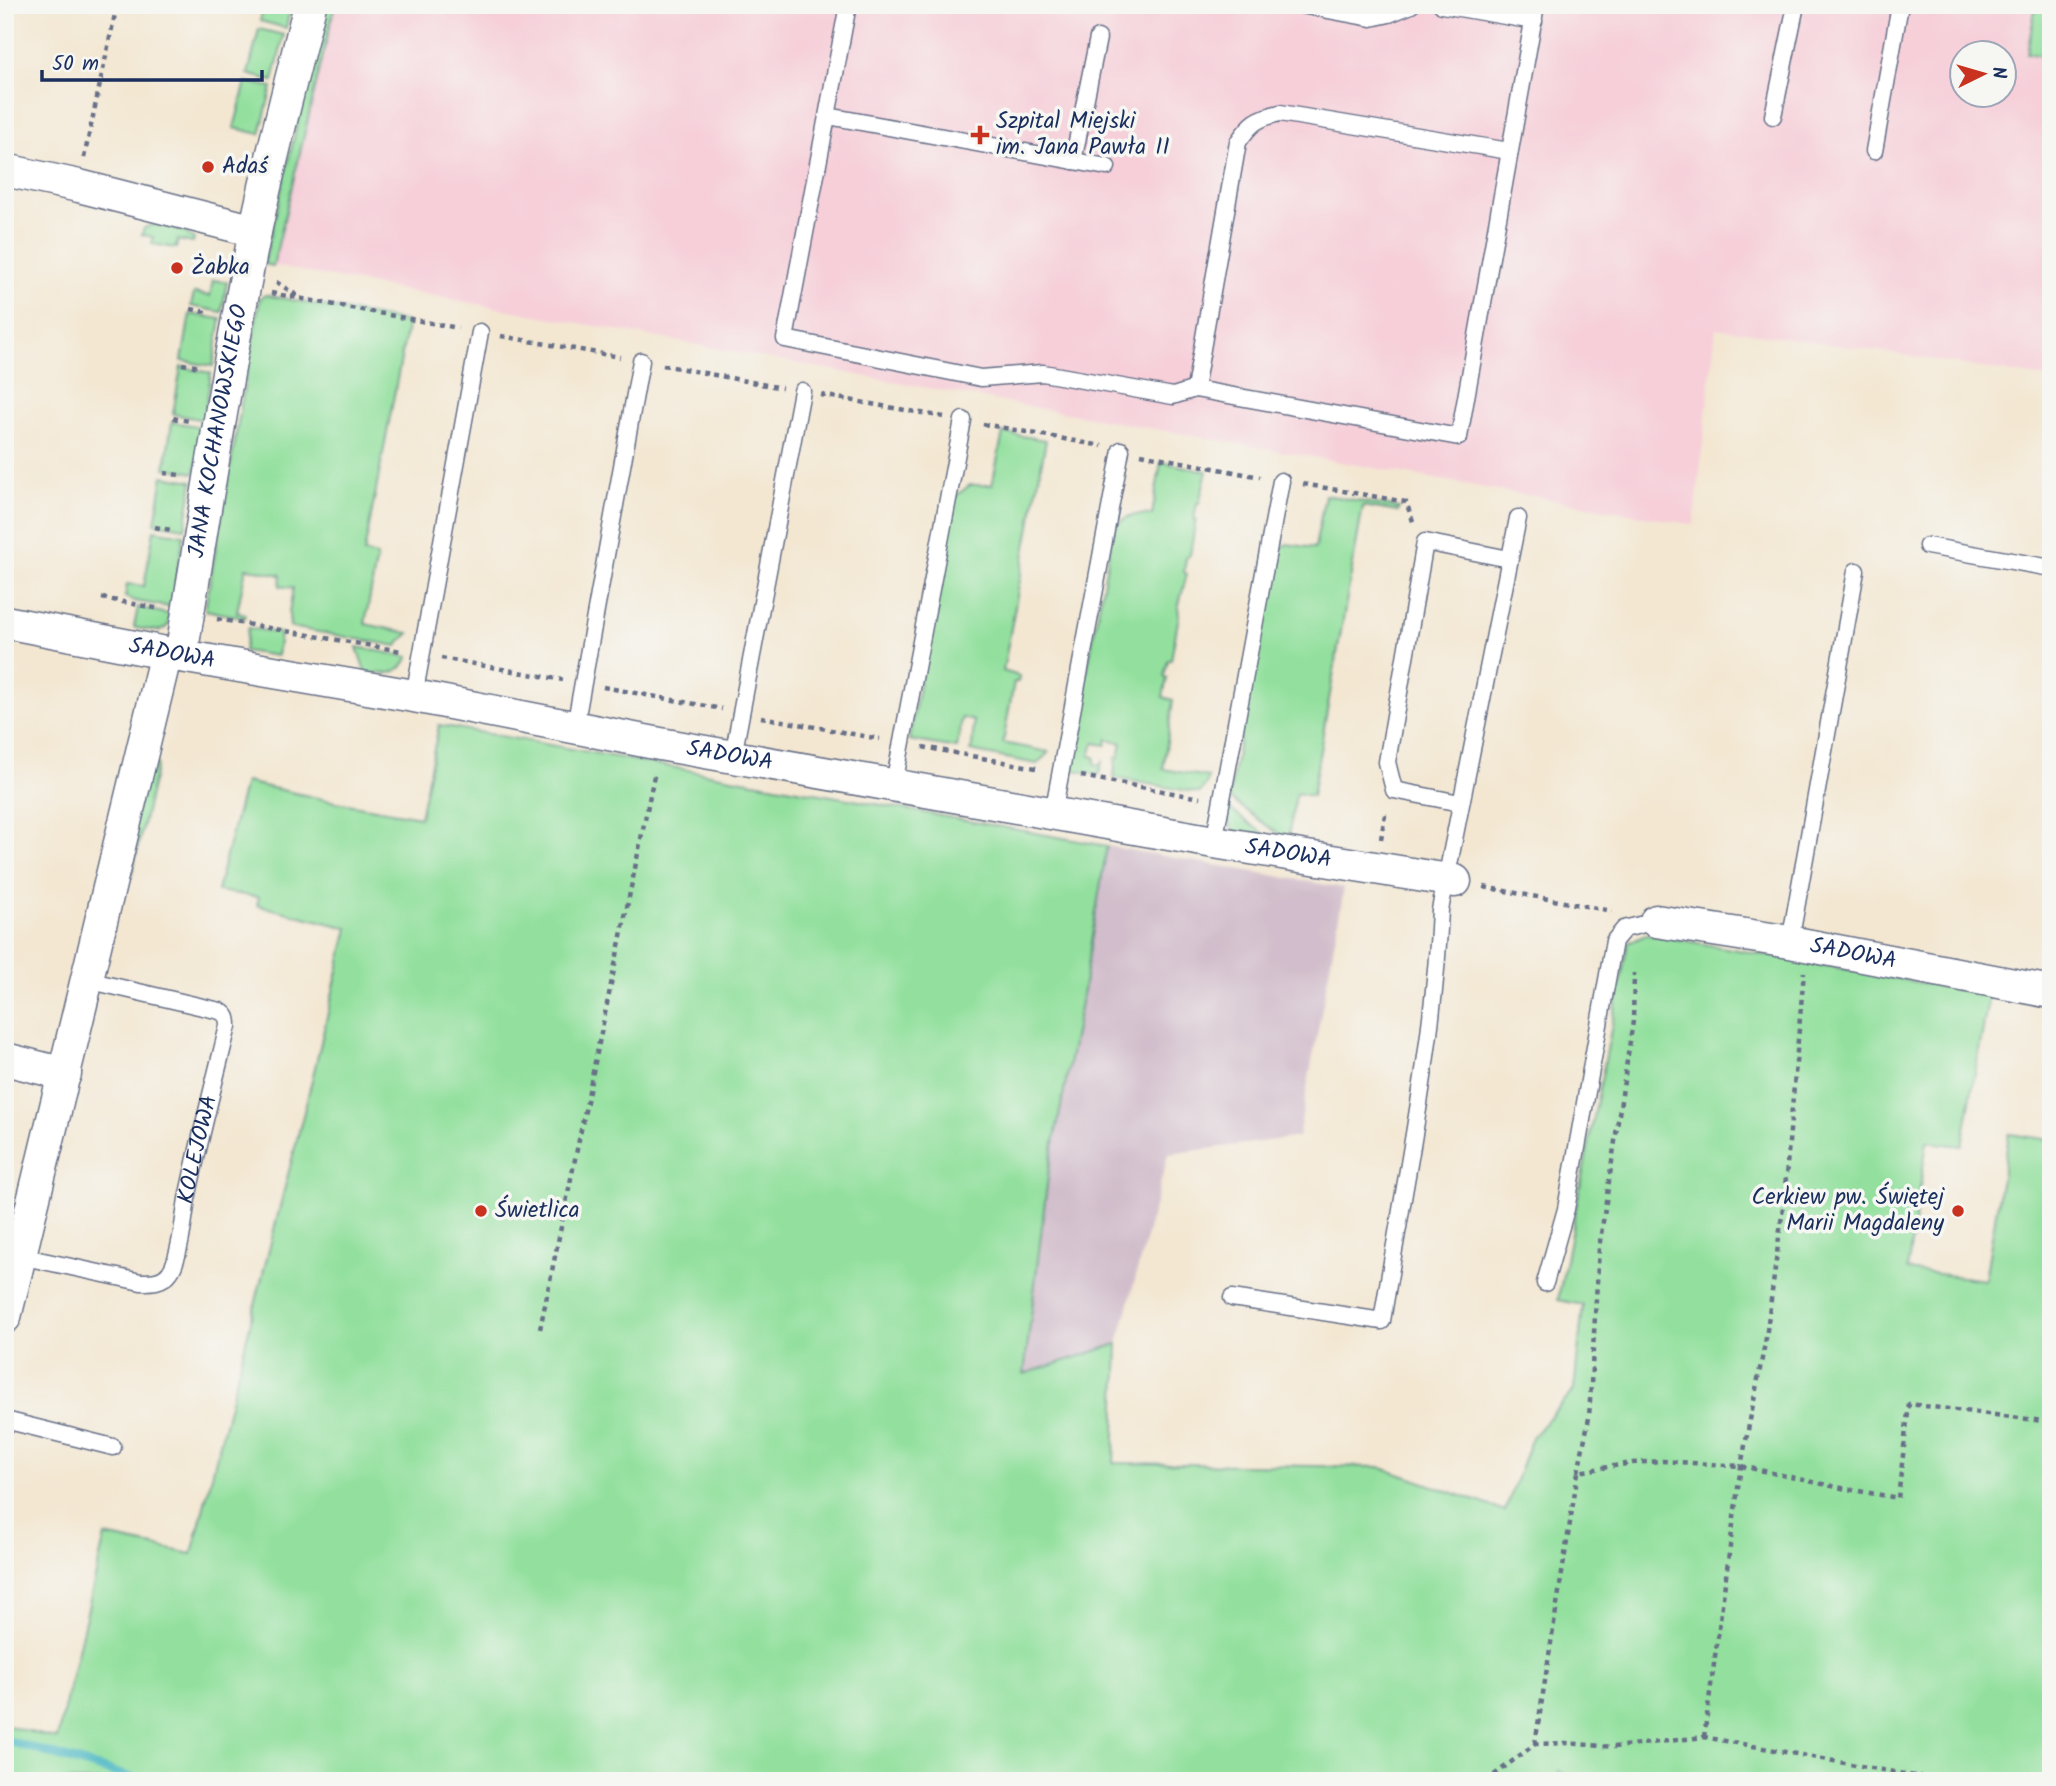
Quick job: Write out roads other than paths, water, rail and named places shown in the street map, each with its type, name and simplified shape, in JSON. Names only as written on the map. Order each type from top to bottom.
[{"type":"street","name":"JANA KOCHANOWSKIEGO","points":[[173,655],[255,231],[310,5]]},
{"type":"street","points":[[5,170],[255,231]]},
{"type":"street","name":"SADOWA","points":[[5,622],[173,655],[414,696],[660,744],[1451,881]]},
{"type":"street","points":[[5,1317],[87,980],[173,655]]},
{"type":"street","name":"SADOWA","points":[[1656,921],[1797,952],[2050,988]]},
{"type":"street","points":[[5,1059],[65,1074]]},
{"type":"lane","points":[[848,5],[785,339],[981,378],[1042,373],[1173,396],[1195,389],[1459,437],[1535,13],[1442,5]]},
{"type":"lane","points":[[1301,5],[1371,18],[1411,5]]},
{"type":"lane","points":[[1773,116],[1796,5]]},
{"type":"lane","points":[[1874,151],[1900,5]]},
{"type":"lane","points":[[1073,161],[1098,38]]},
{"type":"lane","points":[[1195,389],[1238,142],[1251,124],[1266,116],[1280,113],[1509,151]]},
{"type":"lane","points":[[828,116],[1107,167]]},
{"type":"lane","points":[[414,696],[480,332]]},
{"type":"lane","points":[[575,727],[641,361]]},
{"type":"lane","points":[[733,756],[802,391]]},
{"type":"lane","points":[[894,784],[963,421]]},
{"type":"lane","points":[[1053,813],[1121,450]]},
{"type":"lane","points":[[1214,842],[1281,481]]},
{"type":"lane","points":[[1231,1298],[1382,1321],[1427,1051],[1438,961],[1440,910],[1451,881],[1460,803],[1518,518]]},
{"type":"lane","points":[[1460,803],[1394,790],[1387,762],[1424,542],[1510,559]]},
{"type":"lane","points":[[1927,546],[2051,568]]},
{"type":"lane","points":[[1797,952],[1856,571]]},
{"type":"lane","points":[[1545,1283],[1566,1209],[1614,941],[1624,929],[1656,921]]},
{"type":"lane","name":"KOLEJOWA","points":[[20,1256],[141,1282],[163,1279],[172,1271],[176,1258],[228,1019],[220,1011],[87,980]]},
{"type":"lane","points":[[5,1420],[113,1447]]},
{"type":"waterway","points":[[5,1740],[142,1781]]},
{"type":"place","name":"Szpital Miejski im. Jana Pawła II","points":[[980,135]]},
{"type":"place","name":"Adaś","points":[[208,167]]},
{"type":"place","name":"Żabka","points":[[177,268]]},
{"type":"place","name":"Świetlica","points":[[481,1211]]},
{"type":"place","name":"Cerkiew pw. Świętej Marii Magdaleny","points":[[1958,1211]]}]
